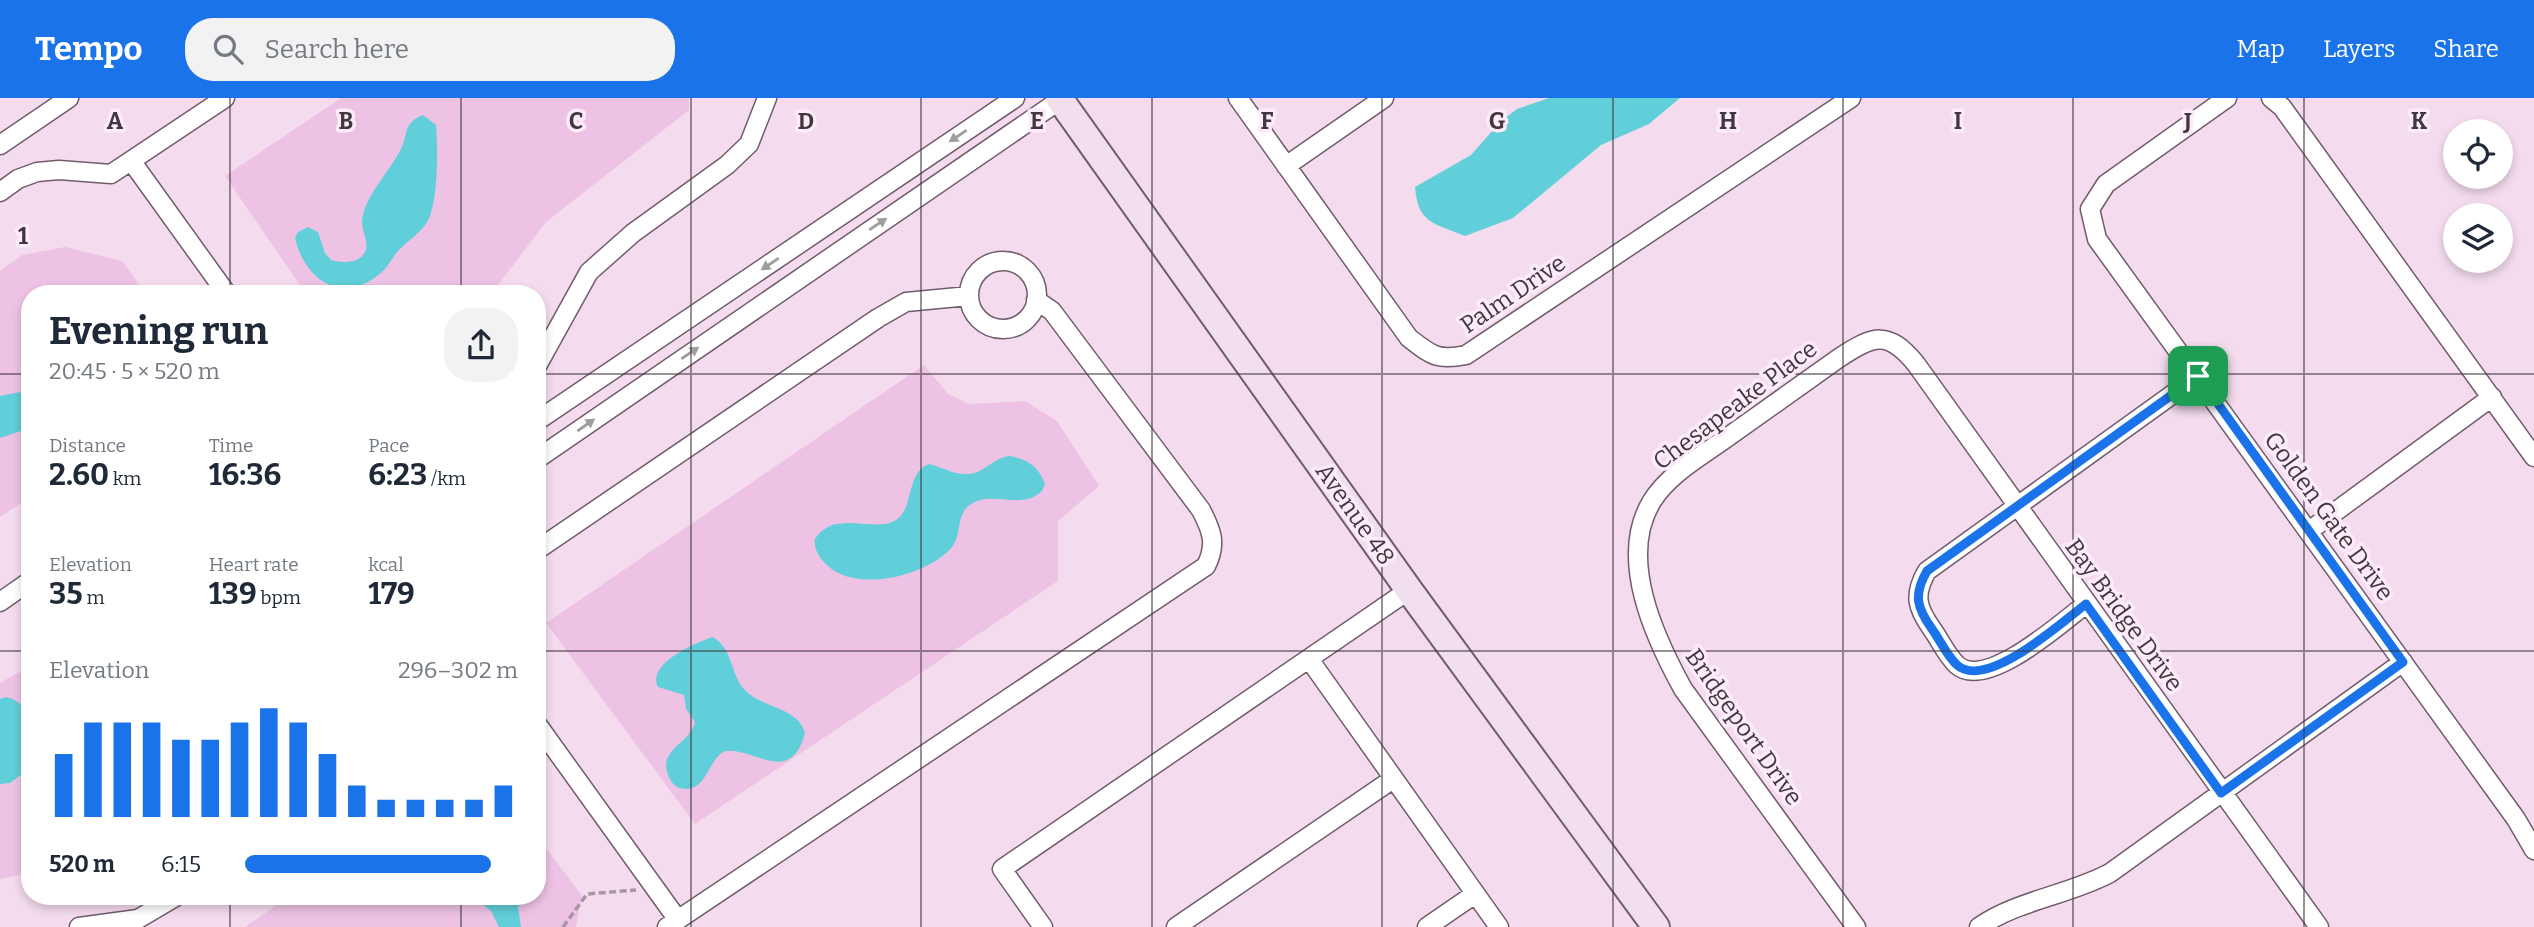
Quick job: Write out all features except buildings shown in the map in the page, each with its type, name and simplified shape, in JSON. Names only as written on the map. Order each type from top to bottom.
[{"type":"main road","name":"Avenue 48","points":[[1060,99],[1409,590],[1656,927]]},
{"type":"street","points":[[0,145],[69,98]]},
{"type":"street","points":[[0,192],[18,179],[37,173],[59,170],[111,174],[225,98]]},
{"type":"street","points":[[546,350],[589,272],[633,233],[727,165],[749,144],[767,98]]},
{"type":"street","points":[[546,415],[1015,98]]},
{"type":"street","name":"Palm Drive","points":[[1238,98],[1409,338],[1432,356],[1450,358],[1466,355],[1851,98]]},
{"type":"street","points":[[1286,166],[1384,98]]},
{"type":"street","name":"Golden Gate Drive","points":[[2227,98],[2106,184],[2090,209],[2097,239],[2403,662],[2516,820],[2534,850]]},
{"type":"street","points":[[2271,98],[2282,107],[2534,457]]},
{"type":"street","points":[[546,453],[1060,99]]},
{"type":"street","points":[[132,162],[221,285]]},
{"type":"street","points":[[1004,260],[1026,269],[1037,289],[1036,300],[1026,319],[1007,328],[985,324],[977,317],[969,296],[975,275],[993,262],[1004,260]]},
{"type":"street","points":[[546,544],[878,318],[906,302],[969,296]]},
{"type":"street","points":[[546,736],[656,888],[673,923],[1206,566],[1213,553],[1214,535],[1201,510],[1052,311],[1036,300]]},
{"type":"street","name":"Bay Bridge Drive","points":[[1884,338],[1900,345],[1916,364],[2319,927]]},
{"type":"street","name":"Chesapeake Place","points":[[1639,536],[1652,502],[1675,475],[1861,343],[1884,338]]},
{"type":"street","points":[[2086,604],[1997,668],[1978,673],[1958,666],[1918,610],[1917,588],[1927,571],[2198,376]]},
{"type":"street","points":[[2309,531],[2492,397]]},
{"type":"street","name":"Bridgeport Drive","points":[[1639,536],[1639,572],[1661,650],[1683,689],[1856,927]]},
{"type":"street","points":[[0,602],[21,587]]},
{"type":"street","points":[[1043,927],[1002,869],[1409,590]]},
{"type":"street","points":[[1309,659],[1499,927]]},
{"type":"street","points":[[1979,927],[2009,911],[2088,885],[2110,873],[2403,662]]},
{"type":"street","points":[[1176,927],[1394,779]]},
{"type":"street","points":[[1427,927],[1475,894]]},
{"type":"street","points":[[79,927],[138,919],[162,905]]},
{"type":"path","points":[[563,927],[587,894],[656,888]]},
{"type":"shaded area","points":[[341,98],[689,98],[689,110],[546,222],[498,285],[300,285],[225,176]]},
{"type":"shaded area","points":[[65,247],[122,261],[139,285],[21,285],[21,503],[0,517],[0,271],[22,255]]},
{"type":"shaded area","points":[[924,365],[948,394],[969,404],[1025,401],[1057,421],[1099,486],[1058,521],[1058,581],[695,824],[546,623]]},
{"type":"shaded area","points":[[21,671],[21,875],[0,879],[0,683]]},
{"type":"shaded area","points":[[546,848],[582,896],[576,927],[245,927],[277,905],[546,905]]},
{"type":"water","points":[[1549,98],[1680,98],[1649,124],[1601,145],[1513,218],[1465,236],[1436,225],[1424,215],[1415,187],[1471,155],[1500,122],[1517,109]]},
{"type":"water","points":[[423,115],[436,125],[436,184],[428,221],[377,276],[360,285],[326,283],[306,265],[295,238],[298,232],[308,227],[318,232],[325,253],[331,260],[350,262],[359,259],[366,248],[362,220],[364,210],[399,153],[407,129],[416,118]]},
{"type":"water","points":[[21,392],[21,431],[0,438],[0,396]]},
{"type":"water","points":[[1009,456],[1027,461],[1036,468],[1045,484],[1042,491],[1025,500],[989,499],[971,504],[963,513],[952,547],[928,565],[895,577],[861,579],[833,570],[817,552],[815,539],[831,525],[883,524],[899,517],[908,502],[916,476],[929,464],[968,474]]},
{"type":"water","points":[[713,637],[728,654],[743,688],[758,700],[795,717],[805,733],[798,750],[790,759],[768,761],[745,753],[723,752],[700,783],[693,788],[682,789],[670,779],[666,768],[667,760],[692,730],[695,722],[686,709],[684,695],[658,687],[656,678],[659,670],[675,655]]},
{"type":"water","points":[[6,697],[21,705],[21,775],[10,783],[0,784],[0,699]]},
{"type":"water","points":[[483,905],[520,905],[518,907],[521,927],[499,927],[491,911]]},
{"type":"route","points":[[2198,376],[2403,662],[2221,793],[2086,604],[1997,668],[1978,673],[1958,666],[1918,610],[1917,588],[1927,571],[2198,376]]}]
